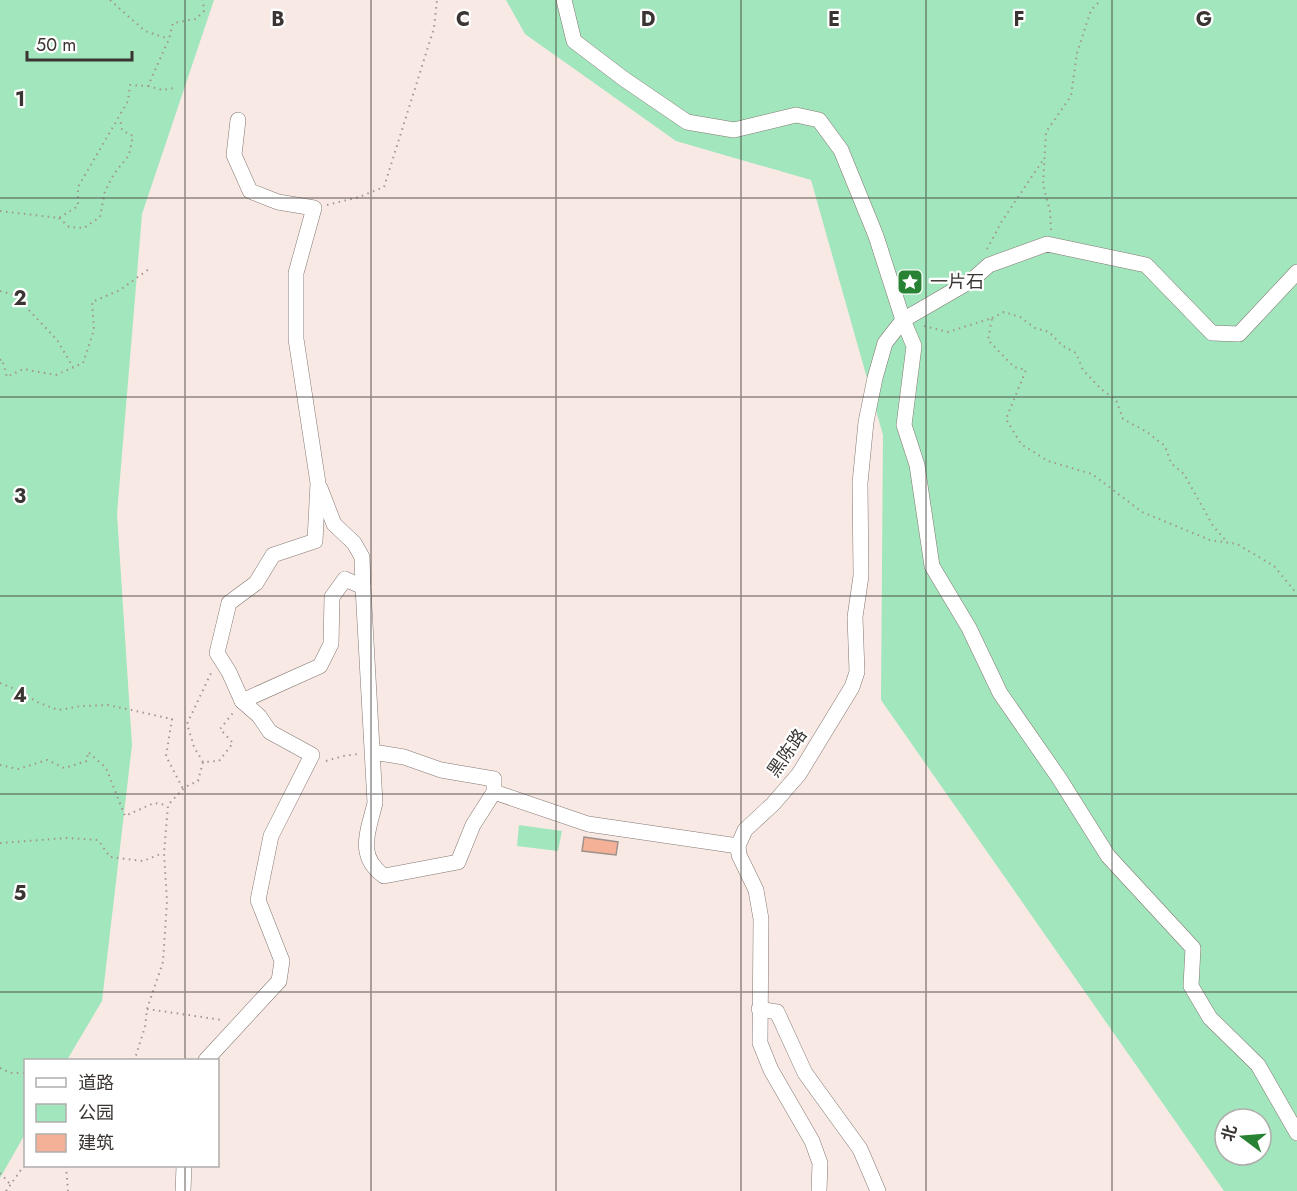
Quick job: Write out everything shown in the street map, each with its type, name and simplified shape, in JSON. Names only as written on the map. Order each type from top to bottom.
[{"type":"street","points":[[564,0],[574,41],[687,122],[734,130],[796,115],[819,120],[841,150],[876,236],[903,320],[914,346],[903,425],[917,465],[932,566],[969,628],[1000,693],[1059,778],[1108,856],[1193,948],[1191,986],[1210,1018],[1258,1065],[1297,1133]]},
{"type":"street","points":[[207,1059],[279,981],[282,961],[258,900],[271,836],[312,755],[270,732],[259,716],[242,701],[229,672],[217,653],[229,603],[256,583],[273,555],[315,541],[318,483],[296,339],[296,273],[314,208],[278,202],[250,192],[234,155],[238,120]]},
{"type":"street","points":[[903,320],[972,280],[989,265],[1047,244],[1146,265],[1212,333],[1239,334],[1297,272]]},
{"type":"street","name":"黑陈路","points":[[738,846],[746,830],[799,774],[852,687],[857,672],[855,617],[861,576],[860,483],[866,422],[885,343],[903,320]]},
{"type":"street","points":[[318,483],[334,524],[354,543],[362,557],[375,803],[367,838],[367,856],[377,871],[384,876],[459,862],[472,825],[494,792],[494,779],[441,770],[404,757],[373,752]]},
{"type":"street","points":[[242,701],[320,666],[331,644],[332,597],[345,579],[363,587]]},
{"type":"street","points":[[494,792],[588,824],[738,846],[739,855],[756,890],[761,919],[760,1043],[771,1070],[812,1141],[820,1163],[819,1191]]},
{"type":"street","points":[[759,1009],[777,1012],[805,1073],[860,1149],[878,1191]]},
{"type":"street","points":[[183,1191],[184,1167]]},
{"type":"path","points":[[110,0],[145,31],[169,39]]},
{"type":"path","points":[[148,86],[169,39],[173,23],[196,19],[204,11],[203,0]]},
{"type":"path","points":[[314,208],[384,187],[434,28],[437,0]]},
{"type":"path","points":[[1047,244],[1052,227],[1042,185],[1046,132],[1071,96],[1077,53],[1091,10],[1101,0]]},
{"type":"path","points":[[59,218],[78,206],[78,187],[128,101],[130,85],[162,90],[175,88]]},
{"type":"path","points":[[0,211],[59,218],[69,227],[84,228],[100,217],[105,191],[114,174],[129,155],[133,136],[122,130],[119,116]]},
{"type":"path","points":[[983,256],[1002,221],[1043,160]]},
{"type":"path","points":[[0,360],[2,359],[7,377],[23,369],[56,375],[82,363],[94,330],[92,302],[120,290],[149,269]]},
{"type":"path","points":[[0,291],[15,295],[57,340],[73,367]]},
{"type":"path","points":[[903,320],[948,332],[1004,312],[1020,317],[1035,327],[1049,332],[1062,346],[1077,353],[1083,370],[1101,389],[1116,399],[1123,419],[1148,432],[1165,446],[1171,463],[1184,474],[1213,526],[1227,542]]},
{"type":"path","points":[[992,318],[988,340],[1014,367],[1026,370],[1006,419],[1021,444],[1048,461],[1092,474],[1142,512],[1210,540],[1237,544],[1274,566],[1297,594]]},
{"type":"path","points":[[133,1059],[145,1027],[147,1009],[163,962],[167,901],[164,853],[168,805],[183,789],[198,781],[203,762],[194,747],[187,724],[209,679],[217,653]]},
{"type":"path","points":[[0,683],[58,710],[108,705],[172,719],[166,756],[183,789]]},
{"type":"path","points":[[203,762],[219,761],[233,743],[220,729],[242,701]]},
{"type":"path","points":[[0,765],[18,769],[47,760],[64,768],[87,761],[88,752],[106,768],[125,816],[154,803],[168,805]]},
{"type":"path","points":[[312,755],[326,761],[343,756]]},
{"type":"path","points":[[0,843],[55,838],[98,840],[110,857],[143,861],[164,853]]},
{"type":"path","points":[[147,1009],[240,1023]]},
{"type":"path","points":[[0,1068],[10,1073],[24,1073]]},
{"type":"path","points":[[6,1191],[25,1167]]},
{"type":"path","points":[[66,1167],[68,1191]]},
{"type":"path","points":[[0,1173],[10,1184]]},
{"type":"green space","points":[[0,0],[214,0],[142,214],[117,514],[132,745],[102,1001],[68,1059],[24,1059],[24,1136],[0,1178]]},
{"type":"green space","points":[[506,0],[1297,0],[1297,1191],[1224,1191],[881,700],[883,435],[811,180],[676,141],[525,34]]},
{"type":"green space","points":[[519,825],[562,831],[558,851],[517,846]]},
{"type":"building","points":[[584,837],[618,842],[616,855],[582,851]]},
{"type":"place","name":"一片石","points":[[910,282]]}]
